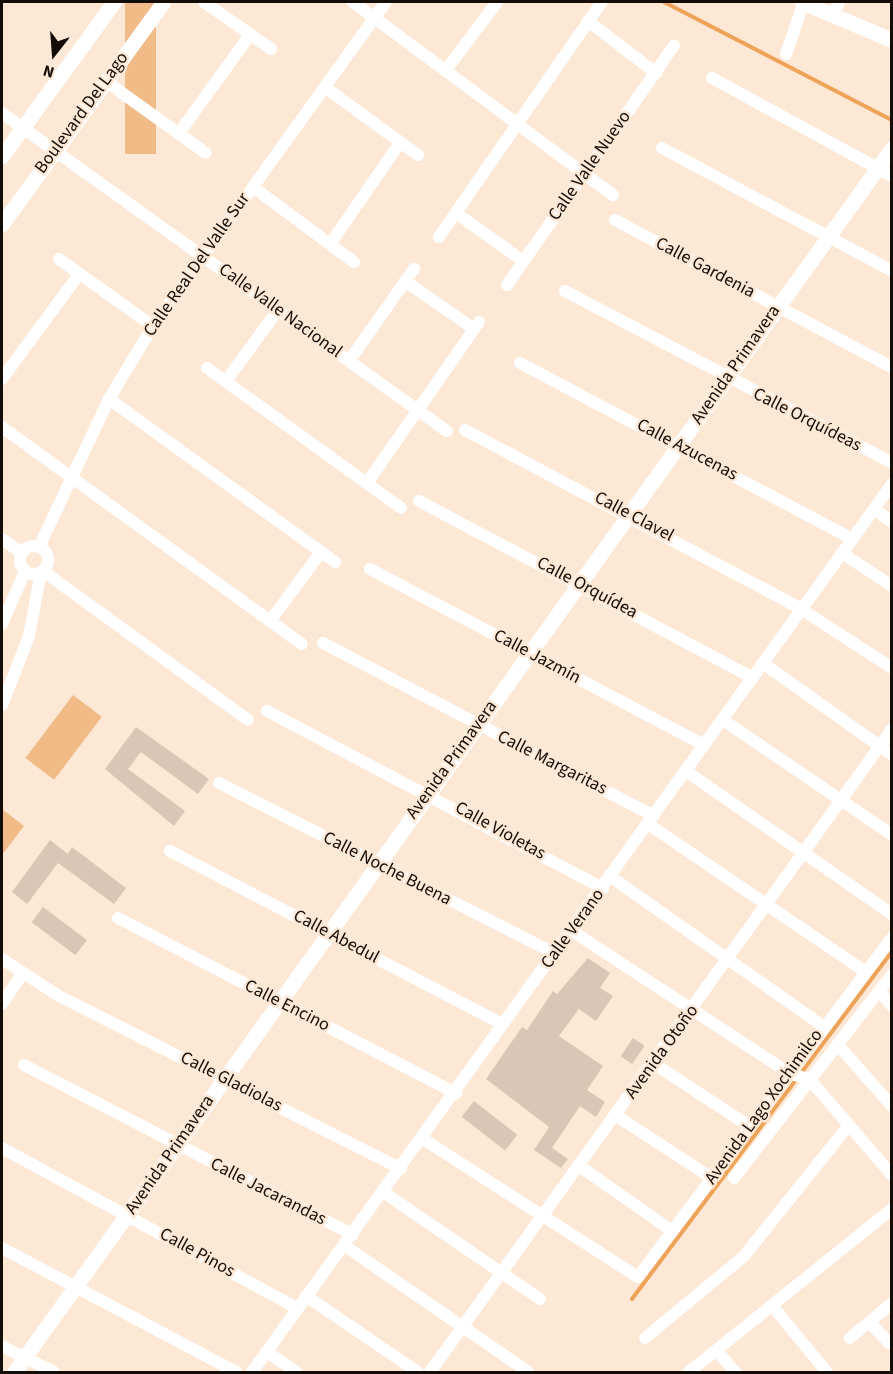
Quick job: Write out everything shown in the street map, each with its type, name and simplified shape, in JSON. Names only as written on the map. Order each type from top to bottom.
[{"type":"street","points":[[2,156],[114,2]]},
{"type":"street","name":"Boulevard Del Lago","points":[[2,224],[104,80],[163,2]]},
{"type":"street","points":[[204,2],[271,50]]},
{"type":"street","points":[[353,2],[613,195]]},
{"type":"street","name":"Calle Real Del Valle Sur","points":[[39,547],[109,399],[153,326],[386,2]]},
{"type":"street","points":[[446,70],[497,2]]},
{"type":"street","points":[[440,237],[602,2]]},
{"type":"street","points":[[786,54],[804,2],[836,8],[891,40]]},
{"type":"street","points":[[588,21],[656,73]]},
{"type":"street","points":[[179,133],[250,35]]},
{"type":"street","name":"Calle Valle Nuevo","points":[[507,285],[674,46]]},
{"type":"street","points":[[712,78],[891,176]]},
{"type":"street","points":[[104,80],[206,153]]},
{"type":"street","points":[[326,88],[418,155]]},
{"type":"street","name":"Calle Valle Nacional","points":[[2,113],[447,431]]},
{"type":"street","points":[[330,244],[400,143]]},
{"type":"street","points":[[662,148],[891,271]]},
{"type":"street","name":"Avenida Primavera","points":[[14,1372],[77,1288],[327,933],[578,583],[680,446],[776,307],[891,148]]},
{"type":"street","points":[[253,187],[354,262]]},
{"type":"street","points":[[456,213],[523,261]]},
{"type":"street","name":"Calle Gardenia","points":[[615,220],[891,367]]},
{"type":"street","points":[[58,259],[153,326]]},
{"type":"street","points":[[349,361],[414,269]]},
{"type":"street","points":[[2,379],[79,274]]},
{"type":"street","points":[[367,483],[476,326],[405,281]]},
{"type":"street","name":"Calle Orquídeas","points":[[565,291],[891,463]]},
{"type":"street","points":[[226,381],[278,310]]},
{"type":"street","name":"Calle Azucenas","points":[[520,363],[852,539]]},
{"type":"street","points":[[207,368],[401,508]]},
{"type":"street","points":[[109,399],[335,562]]},
{"type":"street","points":[[2,427],[302,644]]},
{"type":"street","name":"Calle Clavel","points":[[465,430],[630,514],[801,609],[891,668]]},
{"type":"street","name":"Calle Verano","points":[[252,1372],[297,1308],[402,1169],[502,1024],[556,954],[891,483]]},
{"type":"street","name":"Calle Orquídea","points":[[419,501],[578,583],[753,678]]},
{"type":"street","points":[[874,508],[891,522]]},
{"type":"street","points":[[2,538],[22,554],[25,571],[2,624]]},
{"type":"street","points":[[2,705],[29,636],[47,555],[39,547],[22,554]]},
{"type":"street","points":[[270,621],[321,552]]},
{"type":"street","points":[[842,553],[891,586]]},
{"type":"street","name":"Calle Jazmín","points":[[370,569],[704,745]]},
{"type":"street","points":[[25,571],[42,571],[248,720]]},
{"type":"street","name":"Calle Margaritas","points":[[323,643],[651,820],[866,972]]},
{"type":"street","points":[[764,664],[891,755]]},
{"type":"street","name":"Calle Violetas","points":[[267,711],[430,792],[603,888]]},
{"type":"street","points":[[723,720],[891,836]]},
{"type":"street","name":"Avenida Otoño","points":[[430,1372],[500,1271],[692,1011],[891,729]]},
{"type":"street","points":[[686,771],[804,851],[891,914]]},
{"type":"street","name":"Calle Noche Buena","points":[[219,783],[556,954]]},
{"type":"street","name":"Calle Abedul","points":[[170,851],[502,1024]]},
{"type":"street","points":[[611,877],[730,957],[823,1026]]},
{"type":"street","name":"Calle Encino","points":[[118,918],[456,1093]]},
{"type":"street","points":[[572,931],[692,1011],[800,1076],[849,1125],[891,1174]]},
{"type":"street","name":"Avenida Lago Xochimilco","points":[[734,1178],[800,1076],[823,1026],[891,938]]},
{"type":"street","name":"Calle Gladiolas","points":[[2,959],[59,996],[402,1169]]},
{"type":"street","points":[[2,1004],[22,974]]},
{"type":"street","name":"Avenida Lago Xochimilco","points":[[540,1218],[638,1277],[749,1126],[800,1076],[838,1045],[891,974]]},
{"type":"street","points":[[879,991],[891,1006]]},
{"type":"street","points":[[838,1045],[891,1106]]},
{"type":"street","points":[[653,1063],[749,1126]]},
{"type":"street","name":"Calle Jacarandas","points":[[24,1065],[353,1235]]},
{"type":"street","points":[[615,1115],[712,1178]]},
{"type":"street","points":[[645,1338],[744,1256],[849,1125]]},
{"type":"street","points":[[423,1139],[540,1218]]},
{"type":"street","name":"Calle Pinos","points":[[2,1148],[128,1214],[297,1308]]},
{"type":"street","points":[[578,1165],[671,1230]]},
{"type":"street","points":[[383,1192],[540,1299]]},
{"type":"street","points":[[690,1372],[774,1308],[891,1209]]},
{"type":"street","points":[[345,1246],[528,1372]]},
{"type":"street","points":[[2,1248],[236,1372]]},
{"type":"street","points":[[306,1296],[418,1372]]},
{"type":"street","points":[[850,1338],[891,1302]]},
{"type":"street","points":[[774,1308],[827,1372]]},
{"type":"street","points":[[869,1322],[890,1344]]},
{"type":"street","points":[[2,1346],[54,1372]]},
{"type":"street","points":[[717,1351],[735,1372]]},
{"type":"street","points":[[267,1352],[297,1372]]},
{"type":"shaded area","points":[[125,2],[156,2],[156,154],[125,154]]},
{"type":"shaded area","points":[[73,695],[102,717],[54,780],[25,758]]},
{"type":"shaded area","points":[[2,809],[24,826],[2,855]]},
{"type":"building","points":[[136,727],[209,779],[198,794],[141,752],[128,769],[185,811],[174,826],[105,769]]},
{"type":"building","points":[[50,840],[68,854],[72,847],[126,888],[114,904],[58,863],[27,904],[12,892]]},
{"type":"building","points":[[43,907],[87,940],[75,955],[32,922]]},
{"type":"building","points":[[588,958],[610,973],[600,988],[613,996],[596,1021],[579,1009],[559,1036],[603,1066],[587,1090],[605,1102],[596,1117],[580,1106],[552,1148],[568,1159],[561,1168],[534,1150],[549,1127],[486,1079],[522,1027],[527,1030],[553,991],[557,994]]},
{"type":"building","points":[[633,1038],[645,1046],[632,1064],[621,1056]]},
{"type":"building","points":[[474,1101],[517,1135],[505,1151],[462,1117]]},
{"type":"waterway","points":[[664,2],[892,120]]},
{"type":"waterway","points":[[632,1299],[892,951]]}]
